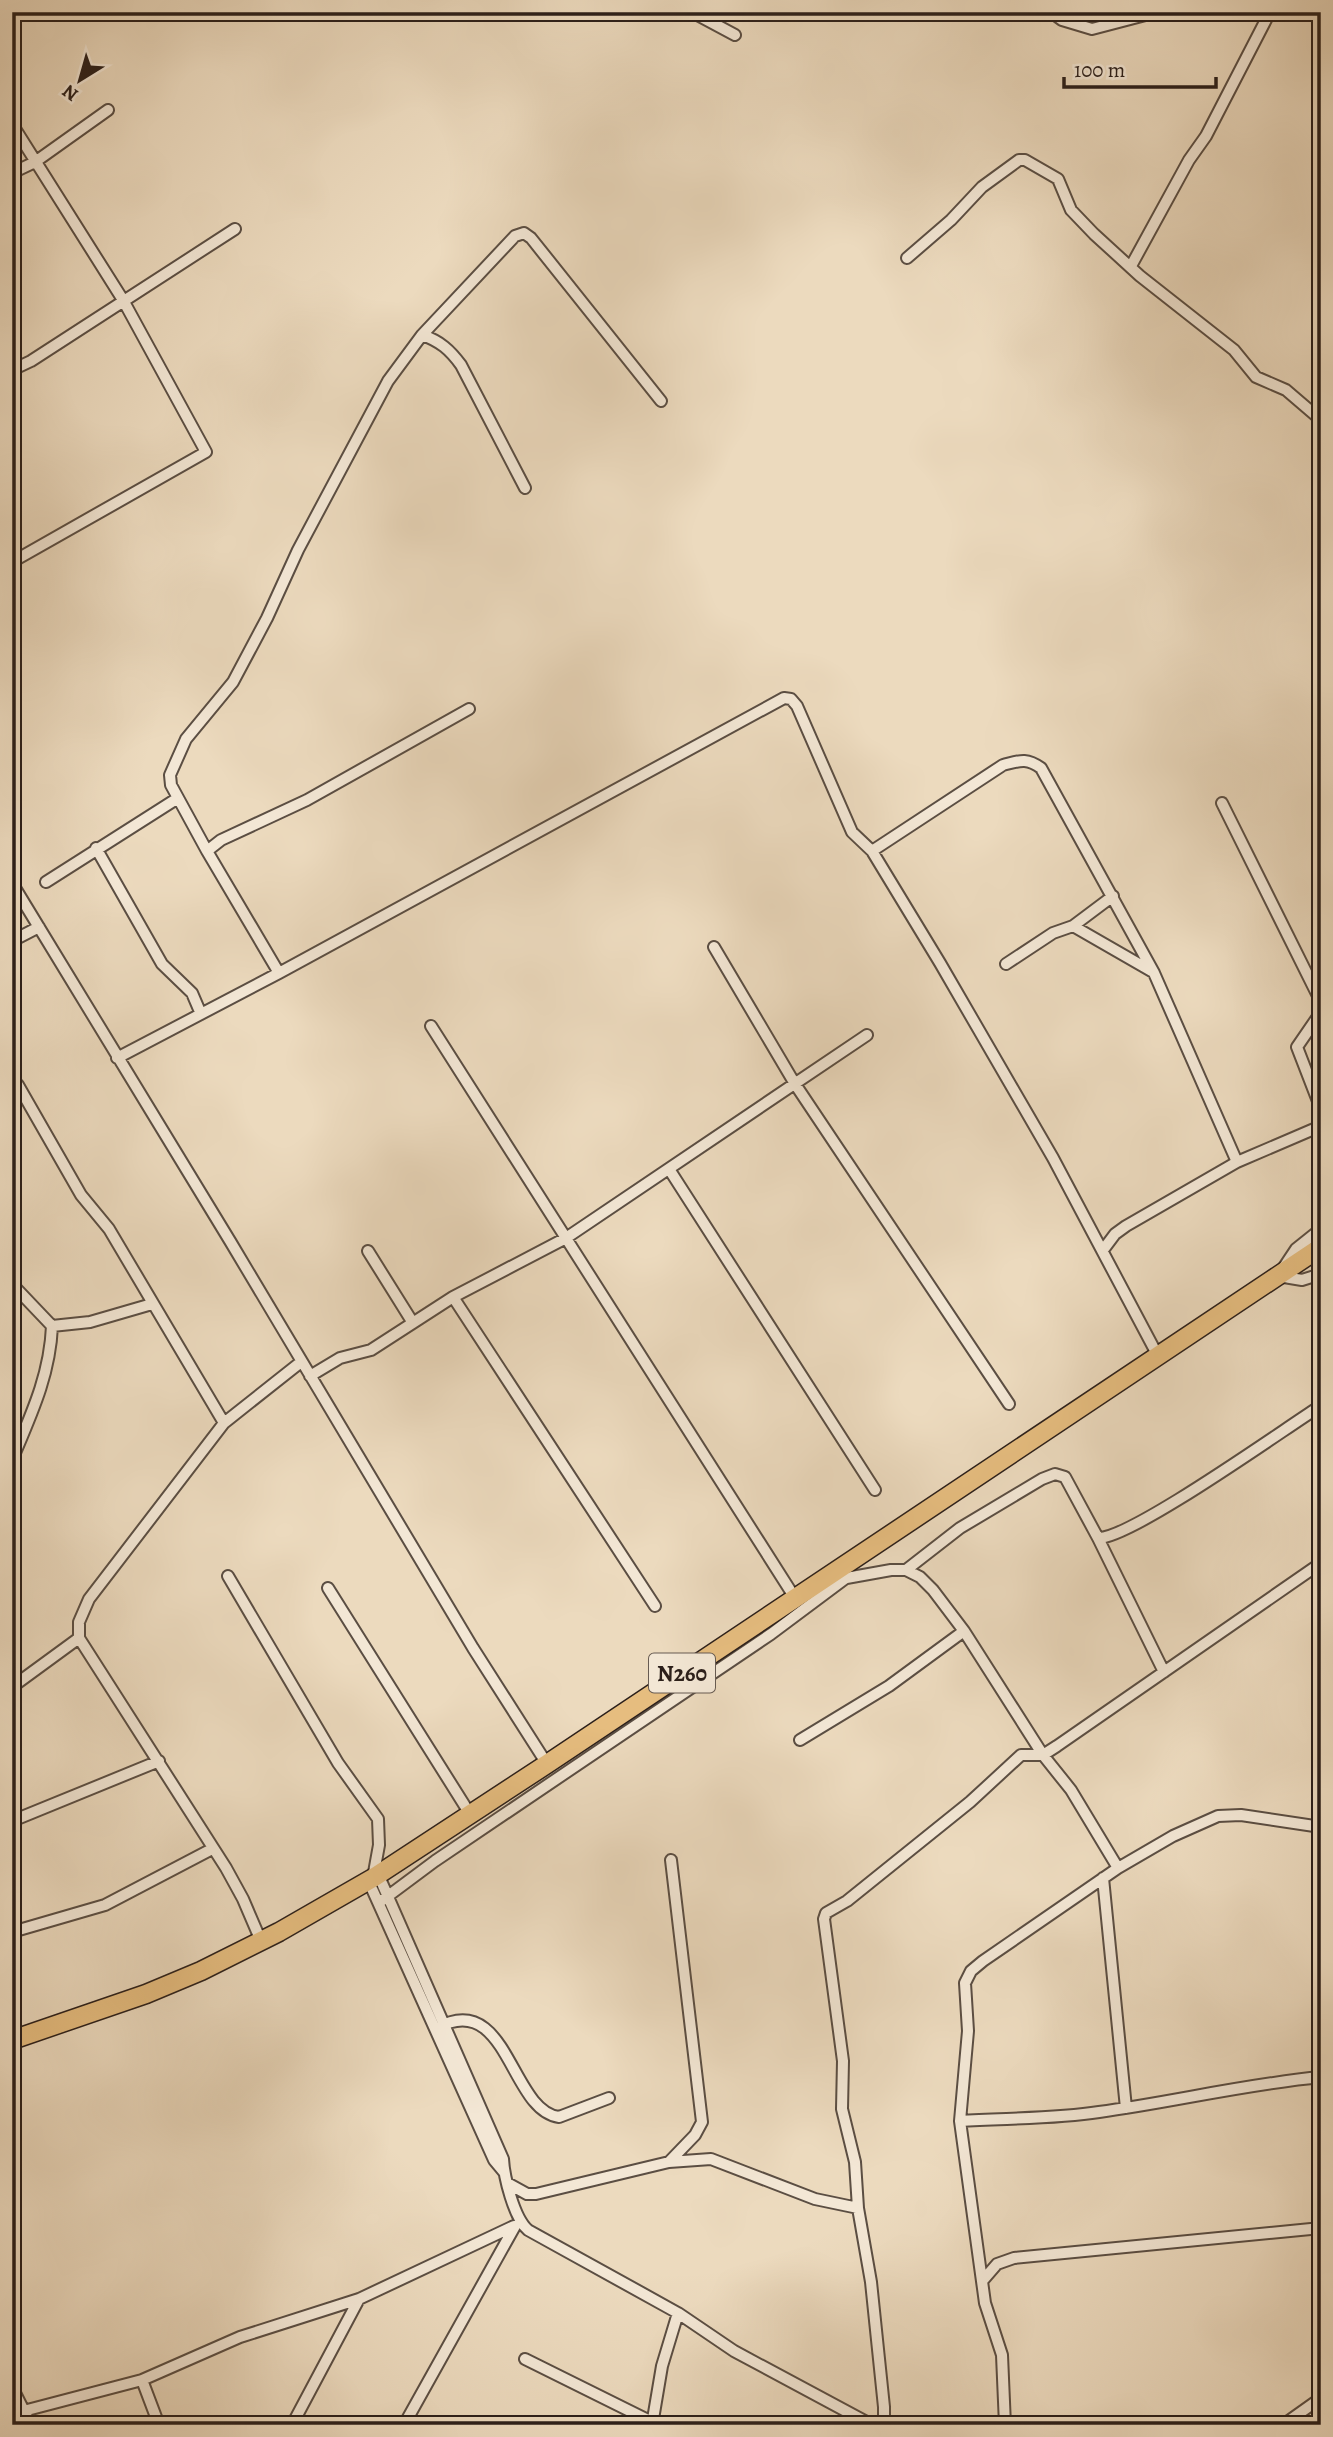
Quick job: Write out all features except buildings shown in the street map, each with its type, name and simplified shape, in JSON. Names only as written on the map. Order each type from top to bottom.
[{"type":"main road","name":"N260","points":[[12,2040],[146,1994],[201,1971],[261,1941],[373,1877],[547,1764],[1321,1247]]},
{"type":"street","points":[[692,12],[735,35]]},
{"type":"street","points":[[1051,12],[1062,20],[1092,29],[1157,12]]},
{"type":"street","points":[[1131,266],[1189,160],[1206,136],[1270,12]]},
{"type":"street","points":[[12,173],[36,162],[108,110]]},
{"type":"street","points":[[12,124],[123,300],[206,452],[12,562]]},
{"type":"street","points":[[907,258],[938,233],[982,187],[1019,160],[1025,160],[1058,179],[1070,210],[1140,276],[1234,350],[1256,377],[1286,390],[1321,419]]},
{"type":"street","points":[[12,370],[31,361],[235,229]]},
{"type":"street","points":[[279,973],[207,851],[171,785],[170,775],[186,739],[233,682],[267,618],[298,550],[388,381],[422,335],[515,236],[524,233],[531,238],[661,401]]},
{"type":"street","points":[[422,335],[437,340],[449,349],[461,365],[525,488]]},
{"type":"street","points":[[117,1058],[279,973],[784,698],[790,699],[797,706],[852,832],[872,851],[1046,1147],[1158,1356]]},
{"type":"street","points":[[207,851],[221,841],[307,800],[469,709]]},
{"type":"street","points":[[872,851],[1003,765],[1031,761],[1041,768],[1154,973],[1237,1161]]},
{"type":"street","points":[[46,882],[178,798]]},
{"type":"street","points":[[1222,803],[1321,1004],[1319,1015],[1297,1047],[1321,1110]]},
{"type":"street","points":[[96,848],[162,964],[192,993],[201,1014]]},
{"type":"street","points":[[12,883],[473,1648],[547,1764]]},
{"type":"street","points":[[1006,964],[1054,933],[1073,926],[1113,896]]},
{"type":"street","points":[[1073,926],[1154,973]]},
{"type":"street","points":[[12,941],[38,927]]},
{"type":"street","points":[[714,947],[795,1083],[1009,1404]]},
{"type":"street","points":[[431,1026],[795,1598]]},
{"type":"street","points":[[310,1376],[340,1358],[371,1350],[453,1297],[566,1238],[867,1035]]},
{"type":"street","points":[[12,1080],[18,1085],[81,1195],[109,1229],[224,1423]]},
{"type":"street","points":[[1103,1250],[1115,1234],[1126,1226],[1237,1161],[1321,1126]]},
{"type":"street","points":[[669,1169],[875,1490]]},
{"type":"street","points":[[1321,1229],[1296,1249],[1279,1276],[1302,1280],[1321,1274]]},
{"type":"street","points":[[368,1251],[413,1323]]},
{"type":"street","points":[[12,1284],[52,1326],[49,1363],[32,1415],[12,1460]]},
{"type":"street","points":[[453,1297],[655,1606]]},
{"type":"street","points":[[52,1326],[90,1322],[152,1304]]},
{"type":"street","points":[[261,1941],[234,1882],[79,1638],[79,1622],[89,1599],[224,1423],[301,1362]]},
{"type":"street","points":[[1098,1538],[1107,1538],[1141,1522],[1316,1409]]},
{"type":"street","points":[[906,1570],[960,1528],[1042,1479],[1055,1474],[1065,1477],[1164,1672]]},
{"type":"street","points":[[881,2425],[884,2407],[871,2282],[858,2208],[855,2162],[842,2109],[843,2061],[824,1919],[826,1913],[847,1901],[970,1802],[1021,1755],[1043,1755],[1321,1563]]},
{"type":"street","points":[[818,1583],[891,1570],[906,1570],[920,1577],[964,1631],[1043,1755],[1071,1790],[1118,1868]]},
{"type":"street","points":[[228,1576],[338,1763],[378,1819],[379,1845],[373,1877],[494,2160],[505,2177],[517,2224],[404,2425]]},
{"type":"street","points":[[384,1900],[435,1861],[760,1642],[846,1578]]},
{"type":"street","points":[[328,1588],[470,1814]]},
{"type":"street","points":[[800,1740],[880,1692],[964,1631]]},
{"type":"street","points":[[12,1687],[79,1638]]},
{"type":"street","points":[[12,1821],[159,1761]]},
{"type":"street","points":[[1004,2425],[1002,2355],[988,2311],[960,2121],[968,2032],[965,1993],[967,1976],[983,1961],[1118,1868],[1173,1836],[1218,1816],[1241,1815],[1321,1827]]},
{"type":"street","points":[[12,1932],[105,1905],[212,1849]]},
{"type":"street","points":[[669,2162],[695,2134],[702,2122],[671,1860]]},
{"type":"street","points":[[1103,1878],[1126,2108]]},
{"type":"street","points":[[439,2027],[464,2019],[480,2023],[496,2042],[538,2106],[552,2116],[559,2117],[610,2098]]},
{"type":"street","points":[[960,2121],[1079,2114],[1177,2101],[1272,2081],[1321,2077]]},
{"type":"street","points":[[505,2177],[527,2194],[536,2194],[669,2162],[711,2158],[823,2201],[858,2208]]},
{"type":"street","points":[[12,2414],[142,2379],[240,2337],[359,2299],[517,2224]]},
{"type":"street","points":[[517,2224],[678,2313],[734,2351],[872,2425]]},
{"type":"street","points":[[984,2279],[997,2264],[1013,2258],[1321,2228]]},
{"type":"street","points":[[980,2255],[997,2264]]},
{"type":"street","points":[[292,2425],[359,2299]]},
{"type":"street","points":[[525,2359],[654,2423],[662,2366],[678,2313]]},
{"type":"street","points":[[142,2379],[159,2425]]},
{"type":"street","points":[[12,2388],[31,2425]]},
{"type":"street","points":[[1283,2425],[1321,2398]]}]
